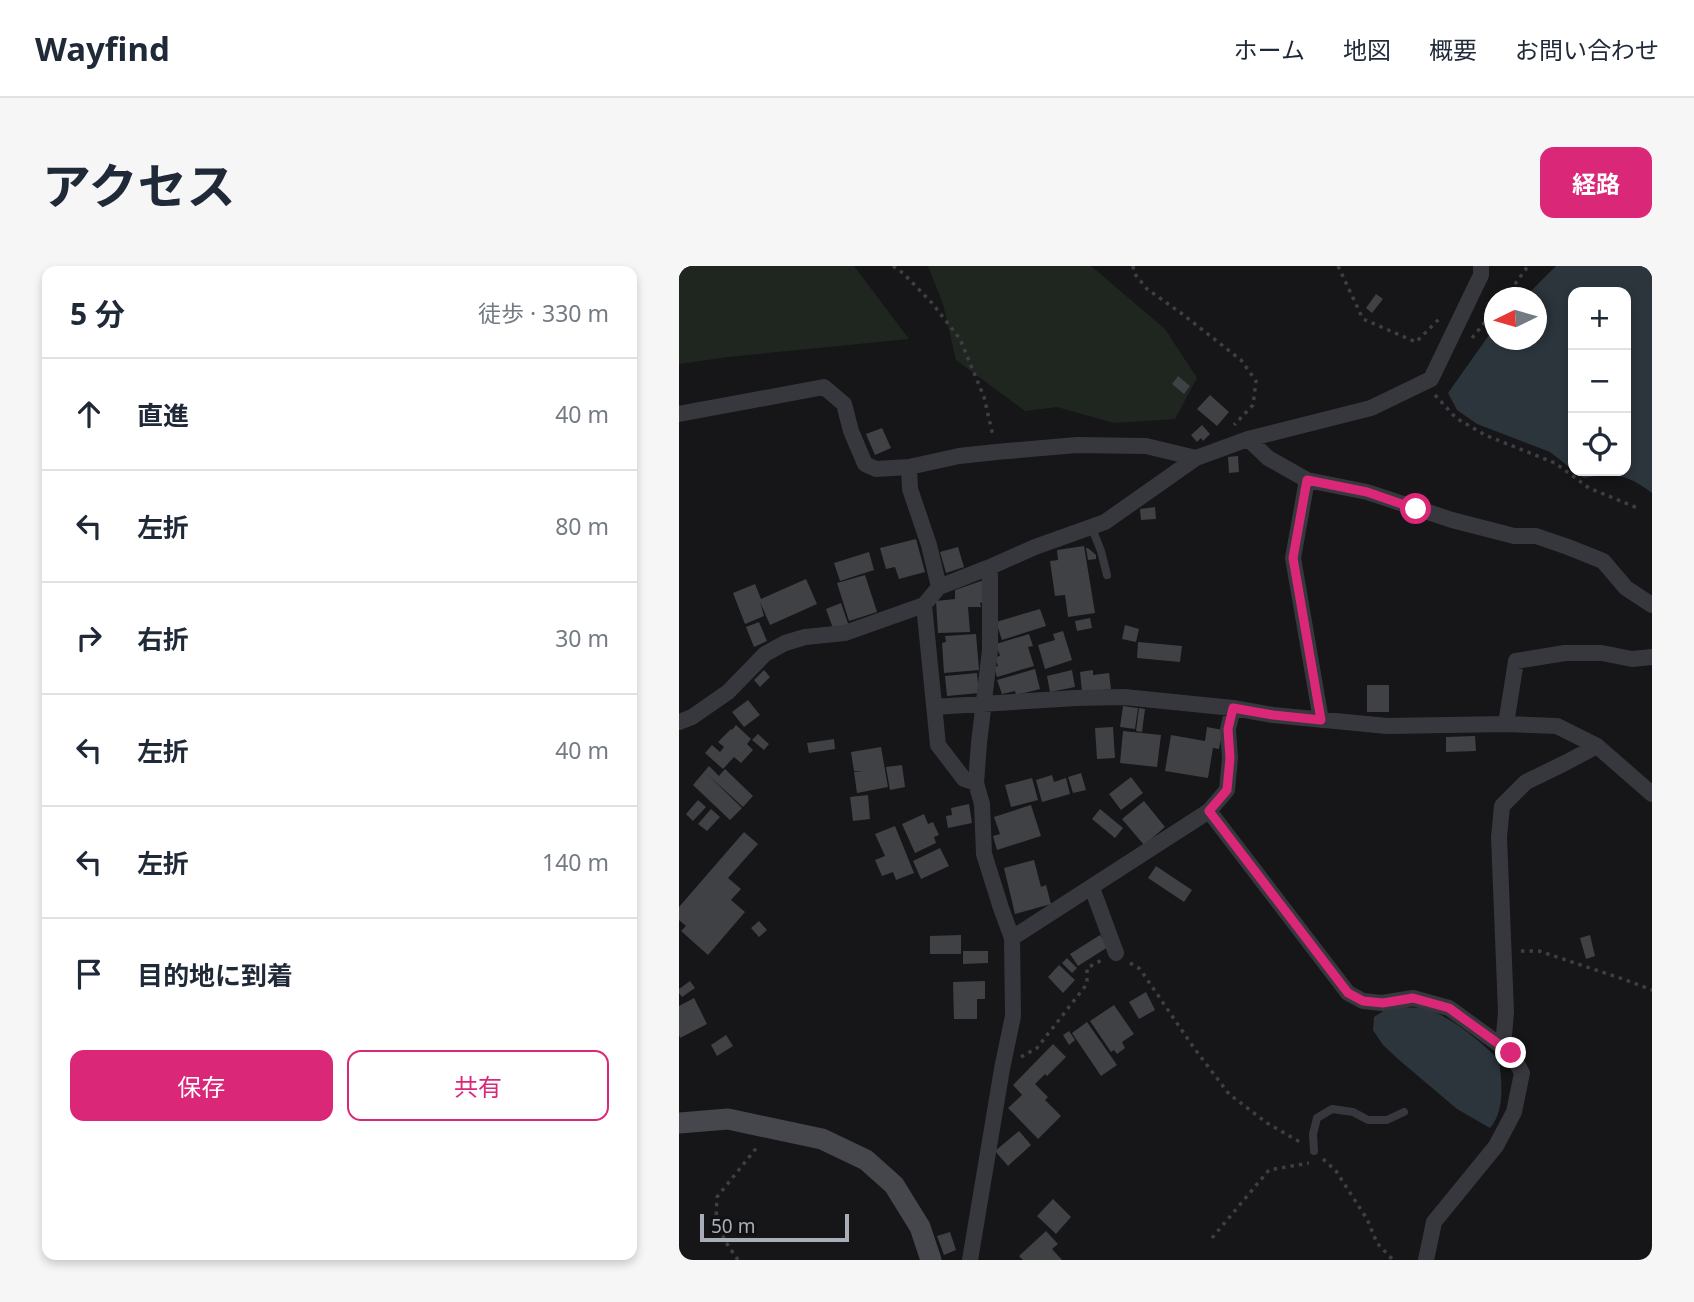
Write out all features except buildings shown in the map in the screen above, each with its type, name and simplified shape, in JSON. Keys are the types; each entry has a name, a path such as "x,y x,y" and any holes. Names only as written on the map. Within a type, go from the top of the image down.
{"street":[{"path":"679,722 692,717 728,692 765,654 785,643 805,637 845,633 924,605 940,587 1035,547 1105,522 1196,458 1248,439 1371,408 1431,380 1481,275 1481,266"},
{"path":"679,414 824,387 844,404 851,431 865,464 876,470 909,467 959,456 1077,445 1146,446 1196,458"},
{"path":"1248,439 1268,458 1307,480 1367,492 1452,520 1514,536 1537,536 1603,561 1626,588 1652,605"},
{"path":"909,467 910,489 940,587"},
{"path":"1307,480 1293,558 1321,720"},
{"path":"970,1260 1013,1016 1012,938 984,854 982,804 976,783 991,650 990,567"},
{"path":"924,605 938,745 964,779 976,783"},
{"path":"1506,724 1516,660 1565,653 1602,653 1632,659 1652,657"},
{"path":"934,707 1124,697 1387,726 1557,726 1597,746 1652,794"},
{"path":"1012,938 1209,811 1227,790 1230,758 1228,729 1233,708"},
{"path":"1503,1046 1506,1012 1500,837 1502,806 1526,782 1597,746"},
{"path":"1209,811 1348,993 1363,1001 1383,1003 1413,998 1449,1008 1511,1053 1522,1073 1514,1112 1496,1146 1434,1222 1426,1260"},
{"path":"1092,888 1116,953"},
{"path":"679,1124 728,1119 822,1139 866,1160 894,1185 920,1227 931,1260"}],"lane":[{"path":"1091,526 1107,575"},
{"path":"1314,1151 1313,1133 1317,1118 1332,1109 1353,1112 1368,1120 1387,1121 1403,1112"}],"path":[{"path":"893,266 904,273 932,303 960,339 984,397 996,452"},
{"path":"1133,266 1134,273 1147,289 1241,360 1257,381 1253,405 1232,426 1217,450"},
{"path":"1338,266 1363,319 1416,342 1442,316"},
{"path":"1513,287 1528,266"},
{"path":"1424,383 1456,418 1485,435 1555,463 1589,488 1640,509"},
{"path":"1504,952 1539,951 1652,990"},
{"path":"1002,1069 1037,1048 1087,984 1087,968 1116,953 1140,969 1193,1048 1229,1094 1267,1123 1314,1151 1336,1171 1367,1219 1377,1243 1393,1260"},
{"path":"737,1260 716,1219 717,1197 773,1128"},
{"path":"1212,1238 1269,1170 1311,1163"}],"shaded area":[{"path":"679,266 854,266 909,339 679,364"},
{"path":"928,266 1091,266 1165,329 1197,378 1175,419 1114,423 1057,407 1025,411 956,360 943,304"},
{"path":"1556,266 1652,266 1652,493 1620,476 1631,476 1631,287 1568,287 1568,466 1550,452 1477,424 1457,410 1448,393 1484,342 1484,350 1547,350 1547,287 1535,287"},
{"path":"1424,1008 1446,1018 1499,1060 1500,1105 1490,1128 1457,1109 1383,1045 1373,1030 1374,1017 1385,1010"}],"route":[{"path":"1416,509 1367,492 1307,480 1293,558 1321,720 1233,708 1228,729 1230,758 1227,790 1209,811 1348,993 1363,1001 1383,1003 1413,998 1449,1008 1511,1053"}]}
